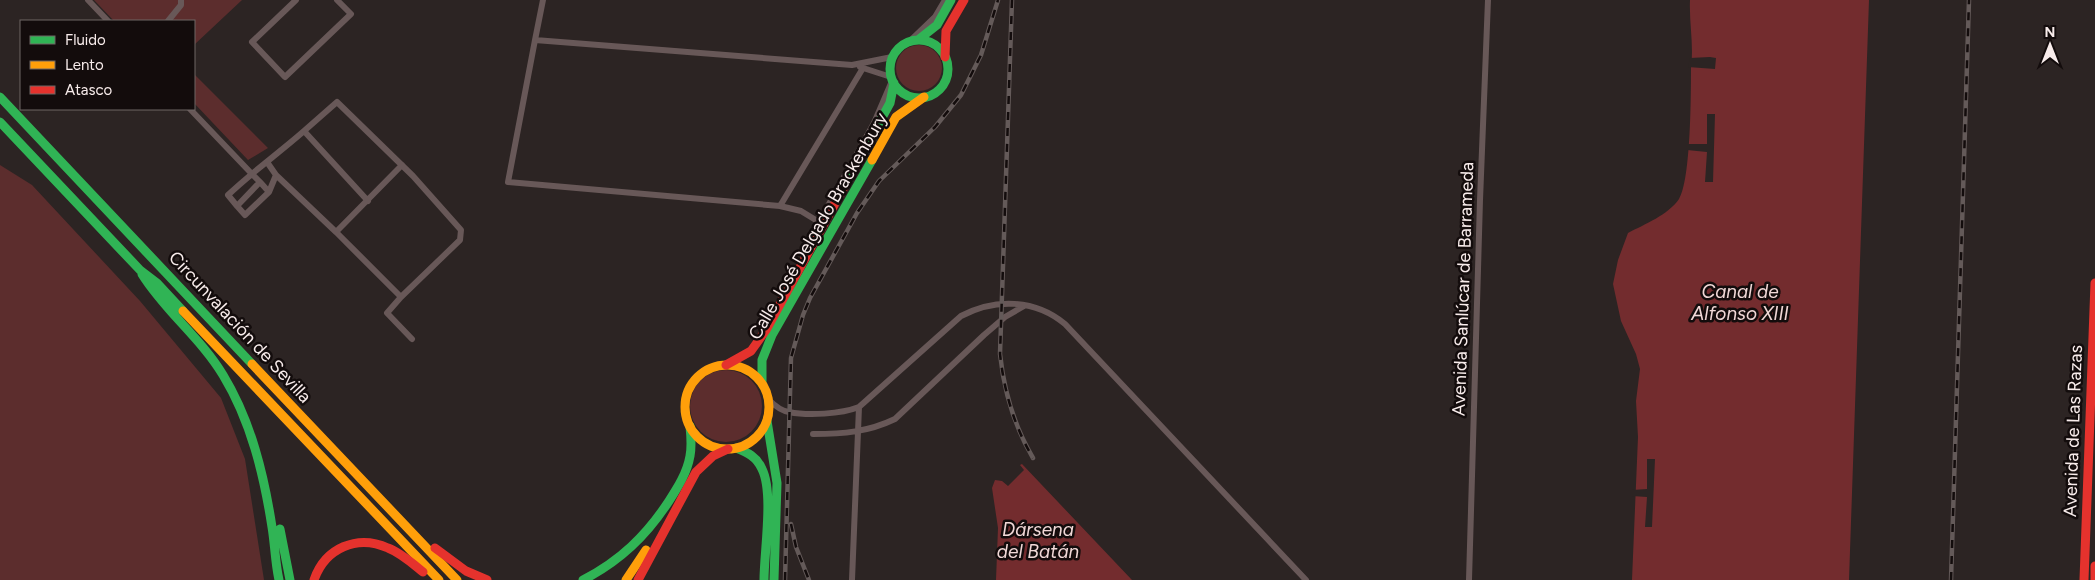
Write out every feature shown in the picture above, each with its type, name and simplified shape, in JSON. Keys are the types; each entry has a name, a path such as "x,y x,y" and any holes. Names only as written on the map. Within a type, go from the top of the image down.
{"main road":[{"path":"951,0 937,25 900,47 892,57 890,71 892,80 900,91 909,96 924,97 939,90 945,81 948,70 946,31 964,0"},
{"path":"914,40 934,44 946,57"},
{"name":"Calle José Delgado Brackenbury","path":"726,365 750,351 766,330 890,103 892,80"},
{"name":"Circunvalación de Sevilla","path":"0,97 457,580"},
{"name":"Calle José Delgado Brackenbury","path":"762,382 762,360 772,335 896,117 924,97"},
{"name":"Circunvalación de Sevilla","path":"0,122 140,270 157,283 439,580"},
{"path":"140,270 151,289 200,344 222,374 251,433 262,469 279,580"},
{"name":"Avenida de Las Razas","path":"2084,580 2094,353 2095,283"},
{"path":"583,580 608,567 630,551 656,522 684,476 691,456 690,426 685,410 687,393 696,379 710,369 726,365 742,367 756,376 762,382 769,400 767,438 777,483 774,580"},
{"path":"638,580 696,472 713,456 756,438 767,421"},
{"path":"690,426 703,441 715,447 745,450 754,456 761,466 768,486 764,580"},
{"path":"262,469 272,481 290,580"},
{"path":"403,522 451,561 466,571 486,580"},
{"path":"645,552 656,522"},
{"path":"626,580 665,527"},
{"path":"314,580 326,556 343,545 363,542 386,546 407,559 432,580"},
{"path":"2094,580 2095,566"}],"street":[{"path":"88,0 107,20"},
{"path":"169,20 181,5 181,0"},
{"path":"296,0 252,42 285,76 351,14 337,0"},
{"path":"543,0 508,182 780,206 801,211 819,222"},
{"path":"914,40 935,17 945,0"},
{"name":"Avenida Sanlúcar de Barrameda","path":"1469,580 1488,0"},
{"path":"535,40 852,64 892,57"},
{"path":"789,288 807,244 874,123 892,80 852,64"},
{"path":"780,206 863,68"},
{"path":"276,175 269,192 245,215 228,195 337,102 402,165 461,230 460,240 387,313 412,339"},
{"path":"191,110 269,192"},
{"path":"304,131 368,201"},
{"path":"267,162 276,175 401,297"},
{"path":"336,232 402,165"},
{"path":"237,206 260,182"},
{"path":"769,400 778,408 790,412 840,413 859,407 961,316 973,310 1002,304 1033,306 1045,310 1064,324 1306,580"},
{"path":"813,434 859,432 895,419 984,335 1006,317 1024,306"},
{"path":"852,580 859,407"}],"shaded area":[{"path":"94,0 242,0 195,44 195,20 113,20"},
{"path":"919,45 932,49 938,55 942,68 938,81 932,87 919,91 906,87 900,81 896,68 900,55 906,49"},
{"path":"195,75 268,148 248,160 195,104"},
{"path":"0,165 32,185 140,301 221,398 245,459 264,580 0,580"},
{"path":"726,370 740,373 752,380 759,392 762,406 759,420 752,432 740,439 726,442 712,439 700,432 693,420 690,406 693,392 700,380 712,373"}],"water":[{"name":"Canal de Alfonso XIII","path":"1690,0 1869,0 1849,580 1632,580 1638,437 1636,401 1640,369 1636,354 1621,321 1613,284 1618,260 1628,233 1669,210 1679,199 1683,189 1688,156 1690,115 1692,51"},
{"name":"Dársena del Batán","path":"1022,464 1132,580 996,580 998,528 992,488 995,480 1002,481 1008,486 1024,470 1020,465"}],"pier":[{"path":"1690,58 1716,58 1715,69 1688,67"},
{"path":"1707,114 1715,114 1713,182 1705,182 1707,152 1687,150 1687,144 1707,144"},
{"path":"1647,459 1655,459 1652,527 1645,527 1647,497 1632,496 1632,490 1647,489"}],"railway":[{"path":"785,580 791,358 803,315 810,298 857,213 879,181 935,127 961,95 981,55 998,0"},
{"path":"1012,0 1000,354 1004,381 1015,421 1033,458"},
{"path":"1951,580 1969,0"},
{"path":"791,524 796,547 809,580"}],"traffic: fast":[{"path":"918,40 937,25 951,0"},
{"path":"919,40 930,42 943,53 948,69 946,80 935,93 919,98 908,96 895,85 890,69 892,58 903,45 919,40"},
{"path":"845,185 890,103 894,83"},
{"path":"0,97 252,364"},
{"path":"0,122 140,270 157,283 183,311"},
{"path":"762,382 762,360 772,335 872,160"},
{"path":"142,274 161,300 214,362 233,393 249,430 265,488 279,580"},
{"path":"767,421 777,483 774,580"},
{"path":"583,580 609,565 620,556 660,514 679,485 687,468 691,448 690,426"},
{"path":"736,448 748,453 757,461 766,480 768,523 764,580"},
{"path":"280,529 290,580"}],"traffic: slow":[{"path":"872,160 896,117 924,97"},
{"path":"183,311 439,580"},
{"path":"252,364 457,580"},
{"path":"727,365 743,368 757,377 766,391 769,407 766,423 757,437 743,446 727,449 711,446 697,437 688,423 685,407 688,391 697,377 711,368 727,365"},
{"path":"626,580 646,550"}],"traffic: jam":[{"path":"945,57 946,31 964,0"},
{"path":"726,365 751,351 766,330 845,185"},
{"path":"2084,580 2095,283"},
{"path":"638,580 696,472 713,456 728,449"},
{"path":"314,580 319,569 334,552 354,544 365,543 376,544 393,550 423,572"},
{"path":"435,548 466,571 487,580"},
{"path":"2095,566 2095,580"}]}
